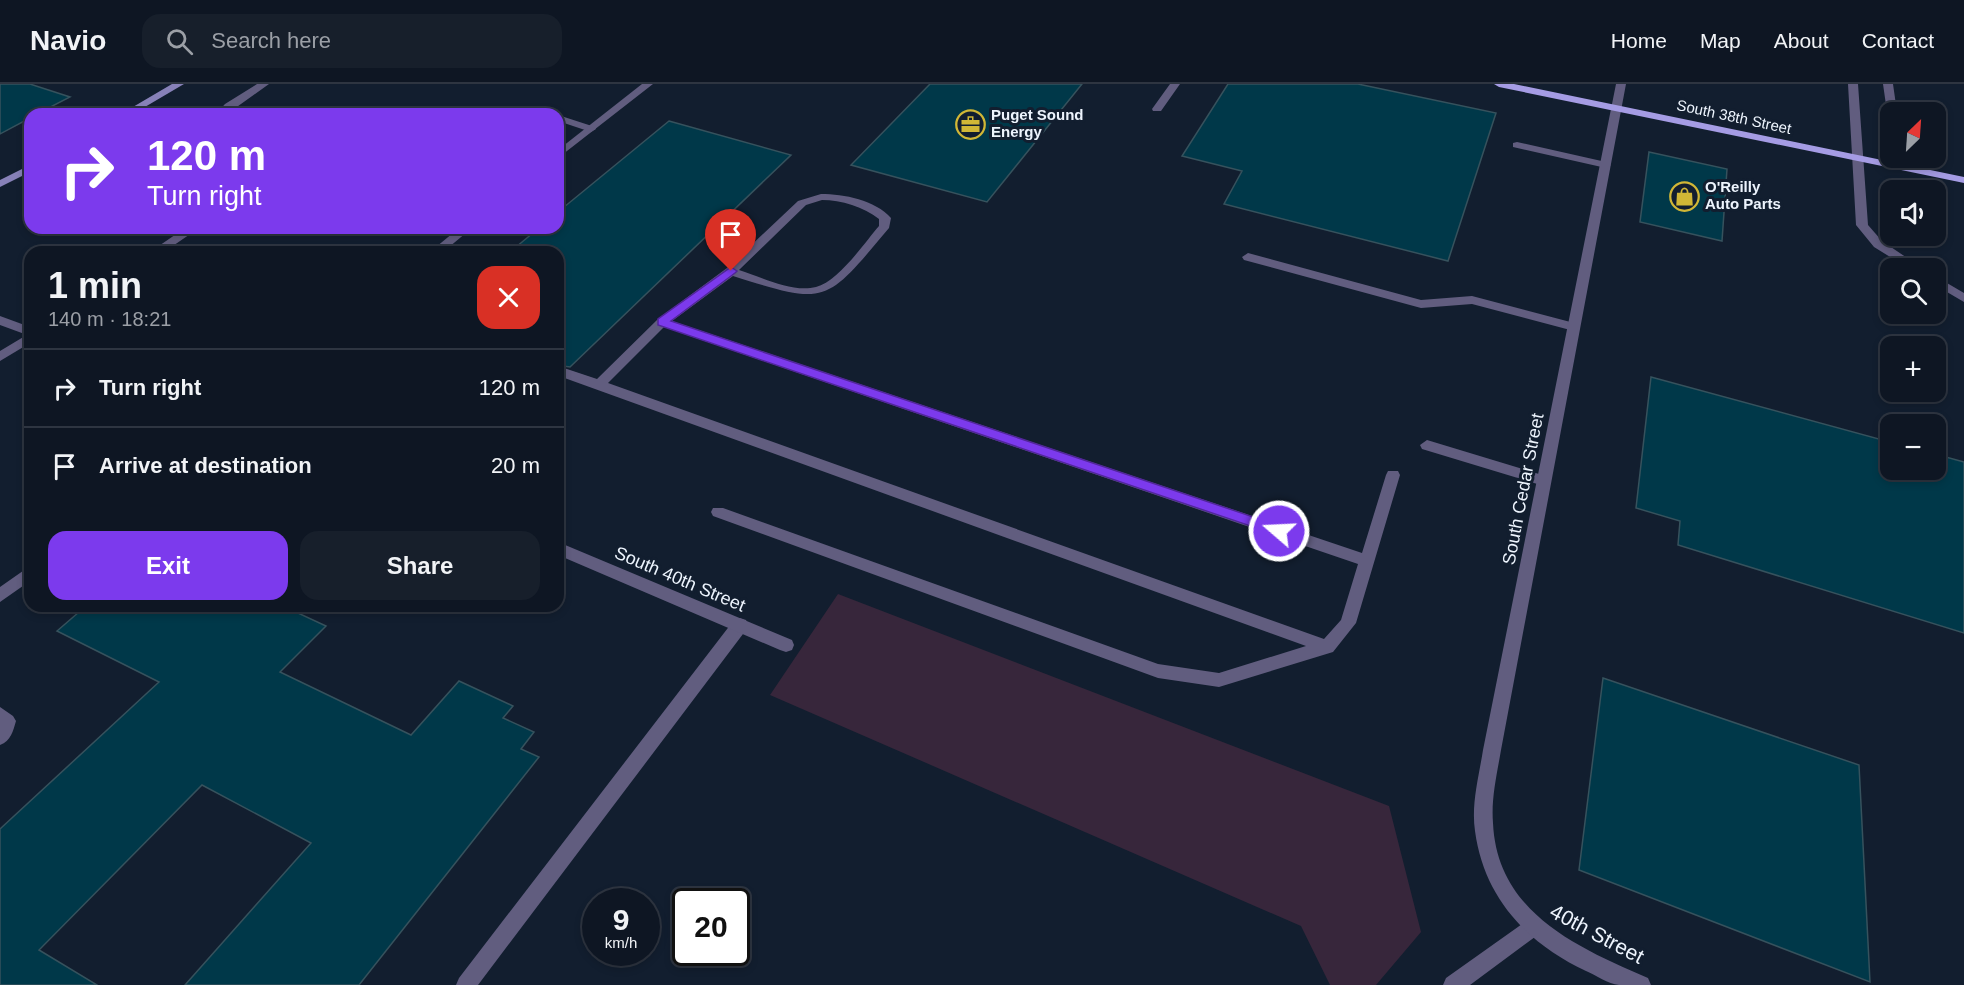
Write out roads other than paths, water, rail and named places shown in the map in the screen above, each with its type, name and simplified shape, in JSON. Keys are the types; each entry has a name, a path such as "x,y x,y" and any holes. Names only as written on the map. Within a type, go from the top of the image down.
{"main road":[{"name":"South 38th Street","path":"1499,84 1964,180"}],"street":[{"path":"137,108 179,84"},
{"path":"227,108 264,84"},
{"path":"564,150 648,84"},
{"path":"1157,109 1175,84"},
{"name":"South Cedar Street","path":"1507,898 1487,849 1484,832 1485,803 1492,750 1621,84"},
{"path":"1852,84 1863,229 1878,244 1900,258"},
{"path":"1888,84 1891,102"},
{"path":"564,120 591,129"},
{"path":"1516,145 1606,165"},
{"path":"0,184 24,171"},
{"path":"599,386 662,322 731,271 802,203 821,197 835,197 874,209 885,218 885,226 834,282 820,291 801,291 731,271"},
{"path":"165,246 184,234"},
{"path":"443,246 458,234"},
{"path":"1248,257 1421,304 1472,300 1574,327"},
{"path":"1946,287 1964,298"},
{"path":"0,320 24,330"},
{"path":"662,322 1367,561"},
{"path":"0,357 24,341"},
{"path":"564,373 1327,646"},
{"path":"1427,445 1544,481"},
{"path":"718,512 1158,671 1219,680 1327,646 1348,623 1393,475"},
{"name":"South 40th Street","path":"564,551 786,645"},
{"path":"0,596 24,577"},
{"path":"466,985 740,625"},
{"path":"0,715 7,721 5,730 0,736"},
{"name":"40th Street","path":"1507,898 1519,915 1532,927 1567,949 1641,985"},
{"path":"1452,985 1532,927"}],"place":[{"name":"Puget Sound Energy","path":"970,124"},
{"name":"O'Reilly Auto Parts","path":"1684,196"}]}
